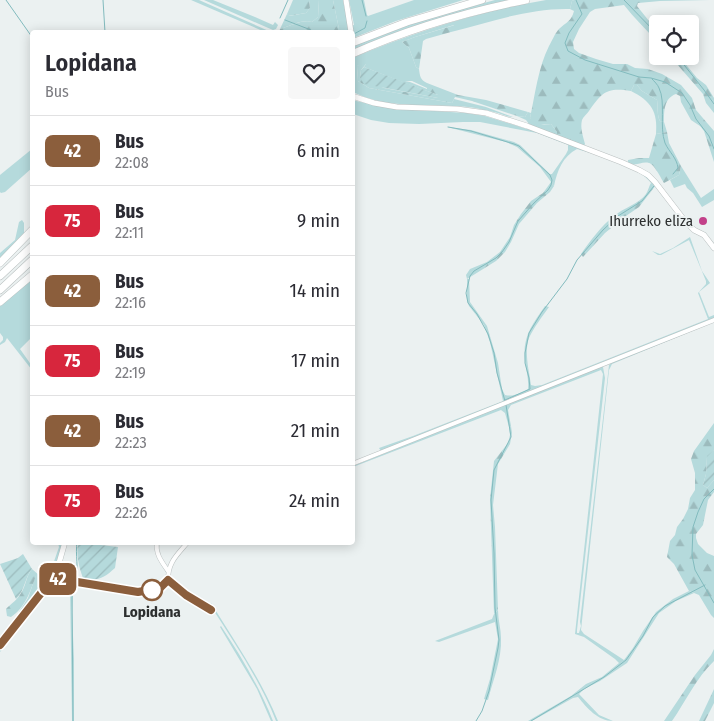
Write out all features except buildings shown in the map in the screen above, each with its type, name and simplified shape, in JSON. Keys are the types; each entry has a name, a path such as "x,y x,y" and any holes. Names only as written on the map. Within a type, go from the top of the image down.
{"highway":[{"path":"355,42 407,22 482,0"},
{"path":"355,53 413,30 526,0"},
{"path":"0,263 30,232"},
{"path":"0,276 30,248"},
{"path":"0,290 30,262"},
{"path":"0,302 30,277"}],"street":[{"path":"346,0 351,30"},
{"path":"355,97 374,103 397,106 457,109 486,113 527,126 621,162 648,175 684,221 694,230 704,235 714,248"},
{"path":"355,463 714,320"},
{"path":"0,645 53,578 64,545"},
{"path":"156,545 157,555 168,571"},
{"path":"53,578 138,592 160,588 168,580 168,571 172,560 185,545"},
{"path":"168,580 186,595 211,610"}],"green space":[{"path":"191,0 199,0 266,30 260,30"},
{"path":"204,0 213,0 273,25 275,22 278,25 273,30"},
{"path":"293,0 309,0 310,8 306,13 288,16 287,14"},
{"path":"309,0 319,0 318,17 312,22 300,22 280,29 287,14 289,16 306,13 310,8"},
{"path":"319,0 333,0 339,30 280,30 296,23 312,22 318,17"},
{"path":"333,0 343,0 348,26 354,25 349,0 364,0 368,16 414,0 463,0 396,21 355,37 355,30 339,29"},
{"path":"495,0 508,0 429,22 355,49 355,45 422,20"},
{"path":"546,0 574,0 570,9 525,13 451,32 454,25 402,42 409,48 421,78 427,83 427,88 412,81 405,81 405,83 364,67 366,64 357,66 358,81 369,88 452,103 454,99 486,107 513,117 468,107 395,104 366,98 355,93 355,57 448,23"},
{"path":"710,0 638,3 637,6 649,21 649,33 624,5 595,9 590,12 573,42 574,49 579,53 613,64 627,64 635,68 648,69 662,74 681,85 692,98 696,110 714,131 714,162 704,131 691,120 681,102 680,96 676,94 667,102 664,122 659,119 657,100 642,91 637,85 634,85 631,91 616,90 606,92 598,99 582,120 584,146 557,136 557,132 551,124 539,124 530,118 545,54 558,31 571,17 574,11 570,9 572,1"},
{"path":"455,25 456,28 451,32 423,41 419,69 416,67 409,48 402,42"},
{"path":"363,63 366,64 361,70 360,78 384,88 438,98 438,95 405,83 405,81 427,89 427,83 458,95 486,100 528,112 525,117 517,116 455,97 452,103 369,88 358,81 357,66"},
{"path":"678,65 686,65 697,78 706,85 714,98 714,113 706,103 703,94"},
{"path":"364,67 438,95 438,98 364,84 360,78 361,70"},
{"path":"634,85 637,85 642,91 657,100 659,119 664,122 667,132 656,134 656,119 652,108 644,99 631,91"},
{"path":"355,101 388,108 485,116 537,131 631,167 653,182 651,183 628,166 577,149 561,164 554,186 540,167 517,147 506,142 447,127 471,130 514,142 520,145 552,174 566,154 568,145 537,133 480,122 419,124 371,120 355,115"},
{"path":"528,112 531,113 530,118 543,125 551,124 557,132 557,136 529,124 526,120 517,116 525,117"},
{"path":"667,132 669,143 681,166 679,175 664,183 651,164 631,164 628,163 628,160 649,158 656,134"},
{"path":"30,151 30,170 5,192 1,193 0,175"},
{"path":"681,166 701,198 714,189 714,200 702,207 685,184 674,188 670,180 679,175"},
{"path":"551,182 554,186 519,224 505,252 496,261 467,279 466,275 470,269 487,262 500,252 521,214 531,201 543,193"},
{"path":"653,182 656,185 639,207 605,233 583,257 581,254 600,229 618,213 643,197"},
{"path":"22,220 24,223 24,233 0,258 0,253 15,240 19,222"},
{"path":"690,237 702,271 710,283 699,292 709,317 714,315 714,318 381,451 379,448 503,401 490,342 484,325 469,306 467,300 467,279 469,279 470,302 487,326 498,363 502,389 505,395 514,395 528,389 524,353 525,345 532,325 545,306 549,307 533,330 527,349 531,385 535,386 542,385 708,319 698,293 706,284 706,281 689,240 661,255 652,251 660,254"},
{"path":"30,279 30,339 20,349 30,363 30,367 7,338 0,345 3,337 0,333 0,306"},
{"path":"714,321 612,364 609,370 581,630 584,634 624,660 656,612 673,599 689,591 694,593 676,601 659,613 627,663 579,694 599,715 613,721 602,719 578,697 532,721 528,721 571,696 586,684 602,677 619,663 584,637 575,634 603,374 601,370 511,405 508,410 511,426 509,427 505,413 501,410 355,465 601,366 603,367 605,378 577,630 577,633 579,633 609,365"},
{"path":"714,423 714,450 707,457 703,485 707,488 714,480 714,492 708,500 703,525 696,534 696,538 698,544 707,553 714,556 714,618 699,595 689,591 674,564 667,557 670,541 688,509 690,498 695,490 695,473 691,459 694,451"},
{"path":"511,426 510,444 498,464 493,505 498,610 494,614 490,499 494,461 508,443 509,427"},
{"path":"714,450 714,480 707,488 703,485 707,456"},
{"path":"58,545 62,545 53,574 0,642 0,639 19,614 28,598 36,575 48,577"},
{"path":"78,545 101,545 118,547 115,568 100,578 92,580 83,578 78,561"},
{"path":"23,554 32,569 16,599 0,564 18,558"},
{"path":"32,569 40,576 36,576 27,598 16,613 11,617 7,616 6,609 20,595"},
{"path":"56,582 80,585 73,588 74,721 72,721 70,586 58,584 51,587 0,652 0,648 47,589"},
{"path":"211,603 256,675 278,721 276,721 246,662 210,605"},
{"path":"498,610 501,646 488,700 484,699 498,639 495,622 439,642 435,641 492,619"},
{"path":"221,626 250,672 273,721 271,721 257,689"},
{"path":"714,649 714,661 696,682 672,721 664,721 711,655"},
{"path":"714,689 714,703 705,721 699,721"}],"waterway":[{"path":"6,0 30,34"},
{"path":"103,0 105,30"},
{"path":"280,18 288,0"},
{"path":"362,0 366,16"},
{"path":"576,0 582,14 569,33 565,43 568,51 585,60 639,77 665,82 682,93 696,119 709,136 714,149"},
{"path":"624,0 649,26"},
{"path":"285,20 311,30"},
{"path":"355,33 365,28 367,21"},
{"path":"684,65 714,104"},
{"path":"652,79 658,86 661,94 665,143 675,158 678,168 673,174"},
{"path":"448,127 471,131 519,146 550,175 552,180 548,190 518,221 509,242 502,252 496,258 474,271 470,276 466,293 468,303 477,314 488,334 505,401"},
{"path":"505,400 530,389 525,363 529,333 567,279 577,260 603,230 618,216 642,201 654,186"},
{"path":"476,721 482,711 489,691 499,640 495,608 491,500 494,470 511,437 506,405"},
{"path":"714,489 704,499 698,512 693,527 692,555 695,570 714,603"},
{"path":"76,580 77,545"},
{"path":"72,585 73,721"},
{"path":"531,721 604,677 626,660 643,636 653,617 665,606 705,585"}],"bus line":[{"name":"42","path":"0,645 53,578 138,592 160,588 168,580 186,595 211,610"}],"place":[{"name":"Ihurreko eliza","path":"703,221"},
{"name":"Lopidana","path":"152,590"}]}
